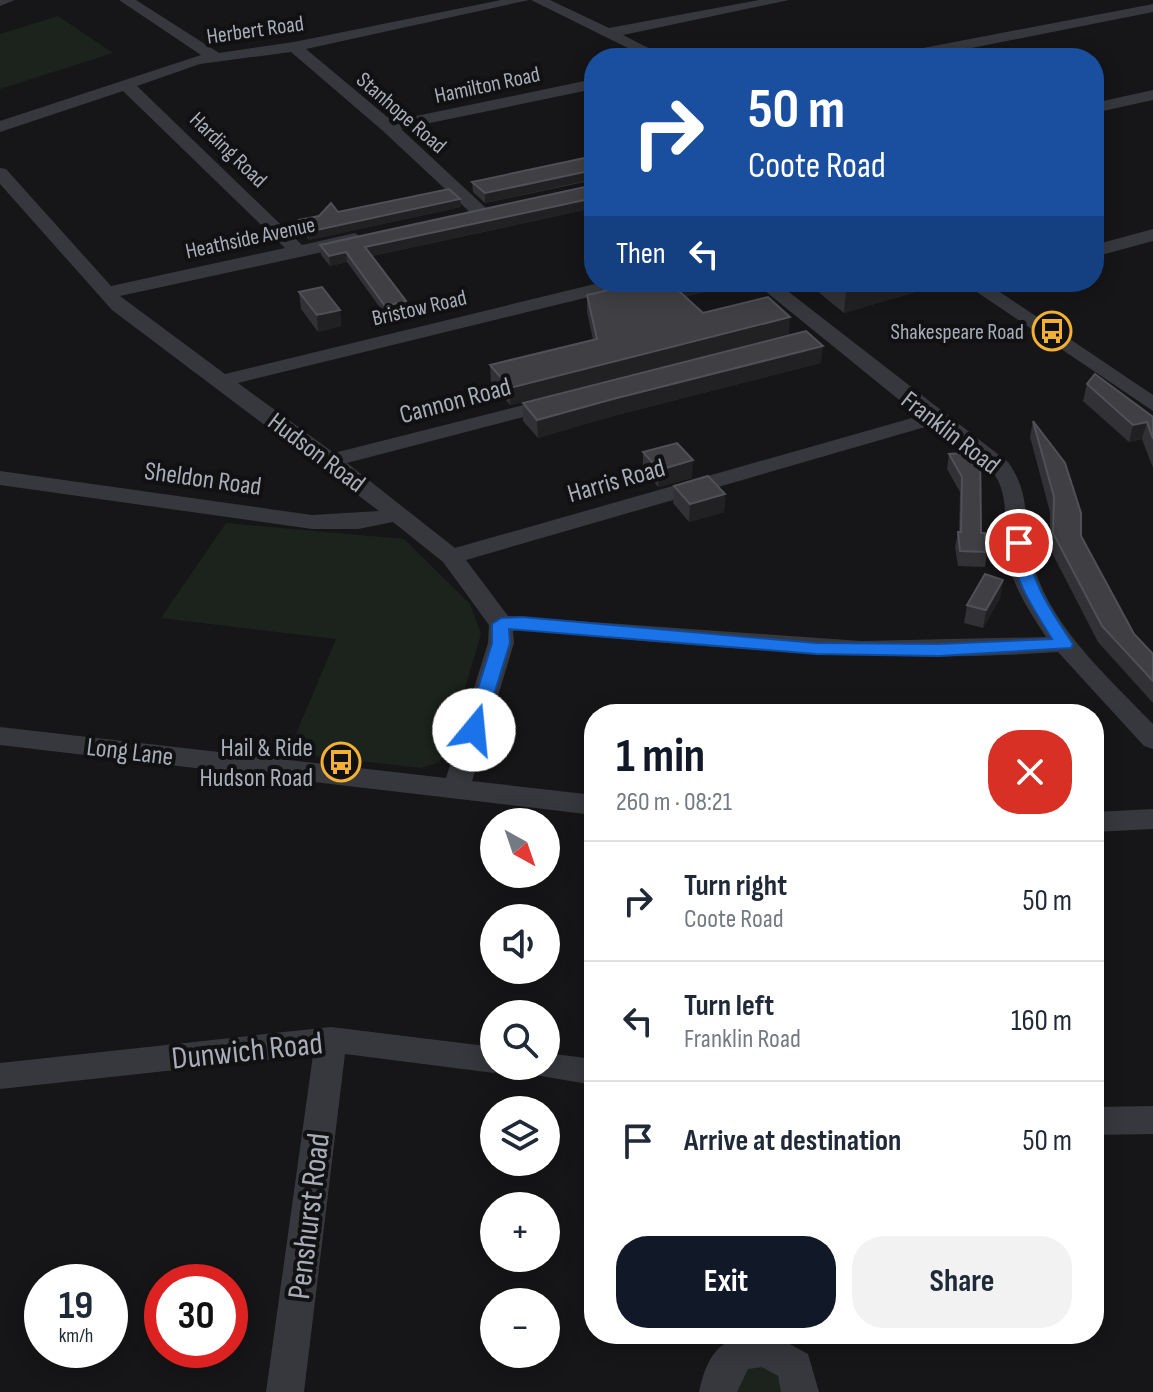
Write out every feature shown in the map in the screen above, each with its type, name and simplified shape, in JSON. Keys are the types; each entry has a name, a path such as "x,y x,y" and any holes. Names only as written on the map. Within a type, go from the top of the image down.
{"street":[{"path":"0,2 8,0"},
{"path":"126,0 215,57"},
{"name":"Herbert Road","path":"0,127 215,57 294,47 522,0"},
{"path":"538,0 639,48"},
{"path":"608,33 782,0"},
{"path":"948,48 1153,8"},
{"name":"Stanhope Road","path":"294,47 487,210 450,218"},
{"name":"Harding Road","path":"125,84 268,218 298,251"},
{"name":"Hamilton Road","path":"389,127 584,86"},
{"path":"1104,106 1153,95"},
{"name":"Hudson Road","path":"0,173 105,293 330,461 451,557 501,624"},
{"name":"Heathside Avenue","path":"105,293 374,235"},
{"path":"1104,248 1153,235"},
{"name":"Bristow Road","path":"222,381 586,292"},
{"name":"Franklin Road","path":"776,292 935,418 991,457 1008,476 1016,500 1020,564 1033,595 1064,644 1153,740"},
{"path":"991,292 1153,405"},
{"path":"795,341 826,333"},
{"name":"Cannon Road","path":"330,461 578,397"},
{"name":"Harris Road","path":"451,557 935,418"},
{"name":"Sheldon Road","path":"0,478 283,517 354,523 380,521 398,513"},
{"path":"456,789 501,643 501,624 522,622 816,649 952,650 1064,644"},
{"name":"Long Lane","path":"0,736 584,804"},
{"path":"1104,821 1153,819"},
{"name":"Dunwich Road","path":"0,1076 331,1040 480,1058"},
{"name":"Penshurst Road","path":"285,1392 331,1040"},
{"path":"560,1068 584,1071"},
{"path":"1104,1121 1153,1120"},
{"path":"718,1392 721,1378 737,1353 766,1349 795,1366 800,1392"}],"shaded area":[{"path":"58,16 113,53 0,89 0,34"},
{"path":"226,523 404,539 470,604 481,634 447,749 439,762 421,768 288,753 336,639 161,618"},
{"path":"760,1363 776,1372 784,1392 730,1392 748,1366"}],"building":[{"path":"584,158 584,172 485,193 472,182"},
{"path":"584,187 584,200 365,247 406,301 385,306 346,252 329,256 320,245"},
{"path":"449,189 460,199 308,232 299,220 319,216 331,203 338,212"},
{"path":"322,287 340,310 317,315 299,292"},
{"path":"600,292 680,292 703,313 768,297 790,317 510,388 490,365 597,339 587,295"},
{"path":"806,331 823,346 537,420 523,403"},
{"path":"1095,374 1153,417 1153,439 1147,422 1133,425 1087,384"},
{"path":"1033,421 1065,463 1081,513 1081,536 1134,634 1153,654 1153,681 1102,626 1053,533 1054,497"},
{"path":"677,443 693,460 659,470 643,452"},
{"path":"963,443 980,445 981,533 985,533 987,552 960,551 958,532 961,532 962,477 949,454 963,453"},
{"path":"708,476 725,494 690,504 674,486"},
{"path":"985,574 1003,580 986,610 967,605"}],"place":[{"name":"Shakespeare Road","path":"1052,331"},
{"name":"Hail & Ride Hudson Road","path":"341,762"}],"route":[{"path":"474,730 501,643 501,624 522,622 816,649 939,650 1064,644 1033,595 1020,564 1019,543"}]}
